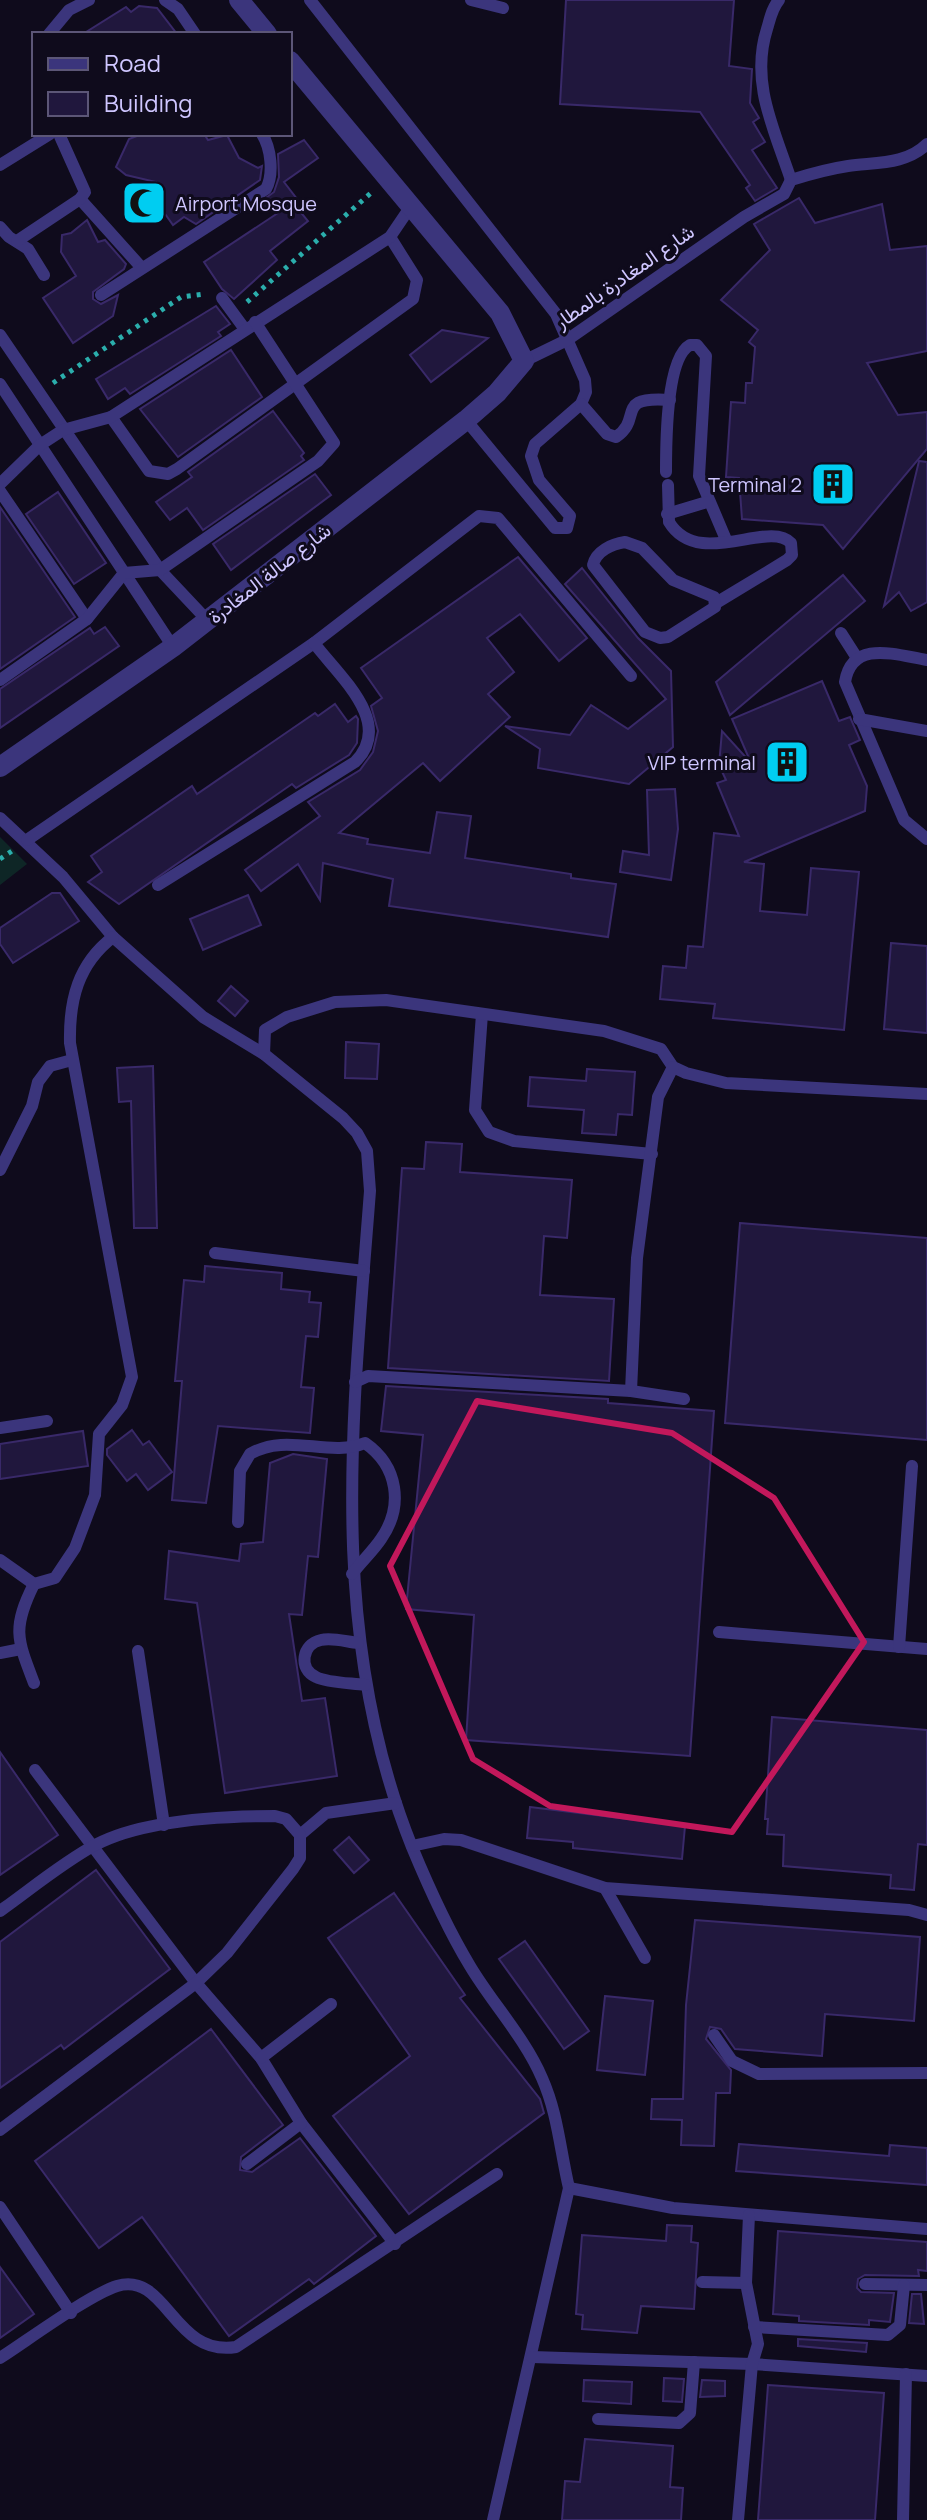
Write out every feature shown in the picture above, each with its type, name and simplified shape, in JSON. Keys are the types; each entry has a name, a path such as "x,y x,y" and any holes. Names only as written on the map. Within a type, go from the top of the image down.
{"street":[{"path":"239,0 265,32"},
{"path":"292,63 500,313 524,361"},
{"name":"شارع صالة المغادرة","path":"0,767 208,621 466,420 497,393 524,361"}],"lane":[{"path":"51,32 69,10 89,0"},
{"path":"165,0 183,4 194,32"},
{"path":"310,0 553,307 585,380 581,404 544,434 531,456 539,480 570,516 570,525 563,530 555,528 466,420"},
{"path":"471,0 503,8"},
{"path":"779,0 762,46 759,65 763,99 791,180 821,171 900,160 919,152 927,144"},
{"path":"0,165 47,136"},
{"path":"17,241 80,199 86,187 60,136"},
{"path":"101,295 266,189 271,174 267,142 263,136"},
{"name":"شارع المغادرة بالمطار","path":"524,361 567,340 744,217 784,194 791,180"},
{"path":"80,199 141,267"},
{"path":"0,484 40,445 63,430 111,417 249,325 390,237 411,206"},
{"path":"0,227 28,249 44,275"},
{"path":"111,417 149,471 168,474 413,299 417,280 390,237"},
{"path":"0,680 87,619 124,573 160,570 318,461 334,443 295,384 249,325 222,298"},
{"path":"0,335 160,570 208,621"},
{"path":"716,603 711,595 673,580 634,544 616,543 593,560 595,570 652,636 668,637 716,603 787,560 793,549 787,538 780,536 727,542 693,542 674,531 667,514 670,400 680,355 684,348 697,345 706,356 698,463 707,502 727,542"},
{"path":"0,384 173,647"},
{"path":"581,404 607,434 616,437 620,435 636,403 648,399 670,400"},
{"path":"0,491 87,619"},
{"path":"667,514 707,502"},
{"path":"27,840 314,643 472,521 489,515 504,525 631,676"},
{"path":"841,633 857,658"},
{"path":"314,643 331,669"},
{"path":"158,885 365,753 371,741 368,715 314,643"},
{"path":"927,660 873,651 857,658 845,682 904,820 927,839"},
{"path":"859,719 927,731"},
{"path":"0,818 27,840 113,937 203,1017 264,1054 343,1118 367,1151 370,1191 352,1449 352,1574 365,1685 396,1803 412,1846 438,1908 470,1967 540,2074 559,2124 560,2151 569,2188 493,2520"},
{"path":"34,1584 55,1578 75,1548 98,1481 99,1434 122,1405 132,1377 72,1060 70,1010 77,985 94,952 113,937"},
{"path":"264,1054 265,1030 287,1017 335,1002 386,1000 628,1037 661,1049 673,1067 726,1083 927,1094"},
{"path":"482,1014 475,1110 489,1132 514,1141 652,1154"},
{"path":"0,1170 32,1106 38,1082 50,1066 72,1060"},
{"path":"631,1391 637,1258 658,1097 673,1067"},
{"path":"215,1253 364,1271"},
{"path":"355,1382 368,1376 631,1391 684,1399"},
{"path":"0,1428 47,1421"},
{"path":"238,1522 240,1471 250,1454 293,1442 352,1449 365,1443 380,1453 390,1468 395,1507 380,1542 352,1574"},
{"path":"899,1647 912,1466"},
{"path":"0,1560 34,1584"},
{"path":"34,1584 17,1638 34,1683"},
{"path":"719,1632 927,1649"},
{"path":"358,1643 323,1639 312,1643 305,1652 304,1664 319,1679 365,1685"},
{"path":"0,1653 21,1649"},
{"path":"138,1651 164,1825"},
{"path":"35,1770 196,1983 261,2058 301,2123 395,2244"},
{"path":"300,1835 326,1813 396,1803"},
{"path":"0,1911 93,1846 128,1831 275,1816 286,1819 300,1835 300,1858 227,1953 196,1983 0,2130"},
{"path":"412,1846 444,1839 461,1840 605,1888 909,1910 927,1915"},
{"path":"605,1888 645,1958"},
{"path":"261,2058 331,2004"},
{"path":"714,2035 732,2061 759,2074 927,2073"},
{"path":"247,2164 301,2123"},
{"path":"0,2358 117,2286 138,2285 156,2296 195,2340 215,2348 236,2347 497,2174"},
{"path":"569,2188 673,2208 927,2229"},
{"path":"0,2207 71,2313"},
{"path":"738,2520 752,2364 758,2344 746,2283 749,2215"},
{"path":"702,2282 746,2283"},
{"path":"865,2284 927,2285"},
{"path":"754,2327 888,2335 900,2325 904,2285"},
{"path":"532,2357 752,2364 927,2376"},
{"path":"598,2419 679,2423 690,2413 694,2362"},
{"path":"903,2520 906,2374"}],"highlighted area":[{"path":"477,1401 672,1433 774,1498 864,1642 732,1832 550,1806 473,1759 390,1566"}],"green space":[{"path":"0,837 27,864 0,885"}],"building":[{"path":"566,0 734,0 729,66 752,69 750,103 759,118 753,122 765,142 752,150 777,188 755,201 746,188 750,185 700,112 560,104"},
{"path":"139,6 157,8 175,32 86,32 126,7 131,12"},
{"path":"137,136 205,136 208,140 228,136 239,158 258,168 262,166 260,180 196,224 184,217 173,225 158,204 156,182 126,175 116,167 129,139"},
{"path":"304,140 318,158 284,182 297,199 247,212 274,192 279,177 278,154"},
{"path":"799,198 815,223 882,204 890,250 927,246 927,351 867,363 898,415 927,412 927,449 843,549 823,525 742,519 739,478 726,477 731,402 745,403 746,383 752,383 755,347 749,342 758,330 721,300 770,250 754,224"},
{"path":"293,203 308,221 270,251 277,260 234,299 222,289 204,262"},
{"path":"87,220 98,242 105,240 126,264 124,269 93,292 93,299 101,304 118,295 113,316 73,343 43,298 76,276 61,252 62,235 71,233"},
{"path":"216,306 230,324 218,332 221,336 130,394 125,388 108,399 96,379"},
{"path":"442,330 488,338 431,382 410,355"},
{"path":"231,350 262,397 178,457 140,409"},
{"path":"273,411 304,453 301,456 304,460 203,530 187,508 170,520 156,502 192,477 188,472"},
{"path":"919,461 927,462 927,602 911,611 899,592 884,606"},
{"path":"315,474 331,495 231,570 213,544"},
{"path":"58,492 106,563 74,584 26,514"},
{"path":"0,507 75,617 0,669"},
{"path":"518,557 587,638 559,661 520,614 487,638 514,672 488,694 510,717 440,781 423,763 339,833 368,839 367,844 430,853 437,812 471,816 465,858 616,884 608,937 389,906 393,879 323,863 320,900 298,864 261,891 245,870 320,816 308,802 360,770 373,752 378,731 371,706 382,698 361,668"},
{"path":"582,568 638,638 671,671 673,747 629,784 538,768 540,749 505,726 570,735 591,705 628,729 666,699 565,584"},
{"path":"843,575 865,601 730,715 716,682"},
{"path":"105,627 119,646 0,728 0,689 90,628 94,634"},
{"path":"822,681 839,721 850,717 860,740 849,745 867,786 865,811 744,862 764,864 760,911 807,915 811,868 859,872 844,1030 713,1018 715,1004 660,999 663,966 686,968 688,946 703,947 714,833 739,836 717,783 726,780 719,765 722,731 751,763 732,719"},
{"path":"335,704 348,722 356,716 358,719 357,743 349,755 296,788 292,784 119,904 88,882 102,872 91,856 192,786 197,794 315,713 318,716"},
{"path":"675,789 678,829 671,880 620,872 623,851 649,855 647,790"},
{"path":"52,893 60,893 79,921 13,963 0,944 0,928"},
{"path":"248,895 261,925 203,950 190,919"},
{"path":"891,943 927,946 927,1033 884,1029"},
{"path":"231,986 248,1001 235,1016 218,1001"},
{"path":"346,1042 379,1044 377,1079 345,1078"},
{"path":"153,1066 157,1228 134,1228 131,1101 119,1102 117,1068"},
{"path":"587,1069 635,1072 632,1115 618,1114 616,1135 582,1133 584,1110 528,1106 530,1077 586,1081"},
{"path":"426,1142 462,1144 460,1172 572,1180 567,1238 544,1236 540,1295 614,1299 609,1381 388,1368 402,1168 424,1169"},
{"path":"740,1223 927,1238 927,1440 725,1423"},
{"path":"205,1266 282,1273 281,1289 310,1292 309,1302 321,1303 318,1337 306,1336 301,1387 314,1388 310,1433 218,1426 206,1503 172,1500 182,1381 175,1381 184,1280 204,1282"},
{"path":"386,1386 608,1399 608,1403 714,1411 690,1756 466,1740 474,1615 406,1609 423,1435 381,1431"},
{"path":"132,1430 143,1445 149,1441 172,1472 148,1490 136,1474 127,1481 107,1455 107,1449"},
{"path":"83,1431 88,1466 0,1479 0,1444"},
{"path":"293,1454 327,1459 318,1557 308,1556 302,1615 289,1614 302,1701 325,1698 337,1776 225,1793 197,1603 165,1599 169,1551 239,1561 241,1544 263,1542 270,1463"},
{"path":"772,1717 927,1730 927,1845 918,1844 914,1890 890,1888 891,1875 783,1866 784,1835 767,1834 768,1819 765,1819"},
{"path":"0,1752 58,1835 0,1875"},
{"path":"530,1807 685,1826 682,1859 573,1848 573,1842 527,1838"},
{"path":"349,1837 369,1860 354,1873 334,1850"},
{"path":"96,1870 170,1969 64,2049 61,2045 0,2088 0,1942"},
{"path":"394,1893 465,1995 460,1998 540,2099 544,2113 409,2214 333,2116 410,2056 328,1938"},
{"path":"695,1920 920,1937 914,2021 825,2014 822,2056 735,2049 721,2029 710,2027 706,2039 731,2070 730,2093 716,2093 714,2146 681,2145 682,2120 651,2119 652,2099 683,2099 686,2005"},
{"path":"525,1941 589,2031 564,2049 499,1959"},
{"path":"605,1996 653,2001 645,2075 597,2070"},
{"path":"211,2029 283,2125 241,2157 240,2170 252,2172 300,2138 376,2236 314,2284 309,2279 229,2336 142,2217 99,2248 35,2161"},
{"path":"739,2144 889,2156 890,2145 927,2148 927,2185 736,2171"},
{"path":"667,2225 692,2226 691,2242 698,2243 694,2309 641,2306 637,2333 582,2329 583,2315 576,2314 582,2235 666,2241"},
{"path":"778,2231 927,2242 927,2271 918,2270 919,2276 865,2275 858,2279 857,2288 861,2292 894,2293 890,2322 869,2320 869,2325 799,2321 799,2316 773,2314"},
{"path":"0,2267 34,2314 0,2338"},
{"path":"912,2294 921,2294 924,2324 909,2323"},
{"path":"798,2339 867,2343 866,2352 798,2346"},
{"path":"664,2378 684,2379 682,2402 663,2401"},
{"path":"584,2380 632,2382 631,2404 583,2401"},
{"path":"702,2380 725,2381 725,2396 700,2397"},
{"path":"768,2385 884,2393 875,2520 758,2520"},
{"path":"585,2439 673,2446 670,2487 683,2488 681,2520 562,2520 565,2481 580,2482"}],"place":[{"name":"Airport Mosque","path":"144,203"},
{"name":"Terminal 2","path":"833,484"},
{"name":"VIP terminal","path":"787,762"}]}
